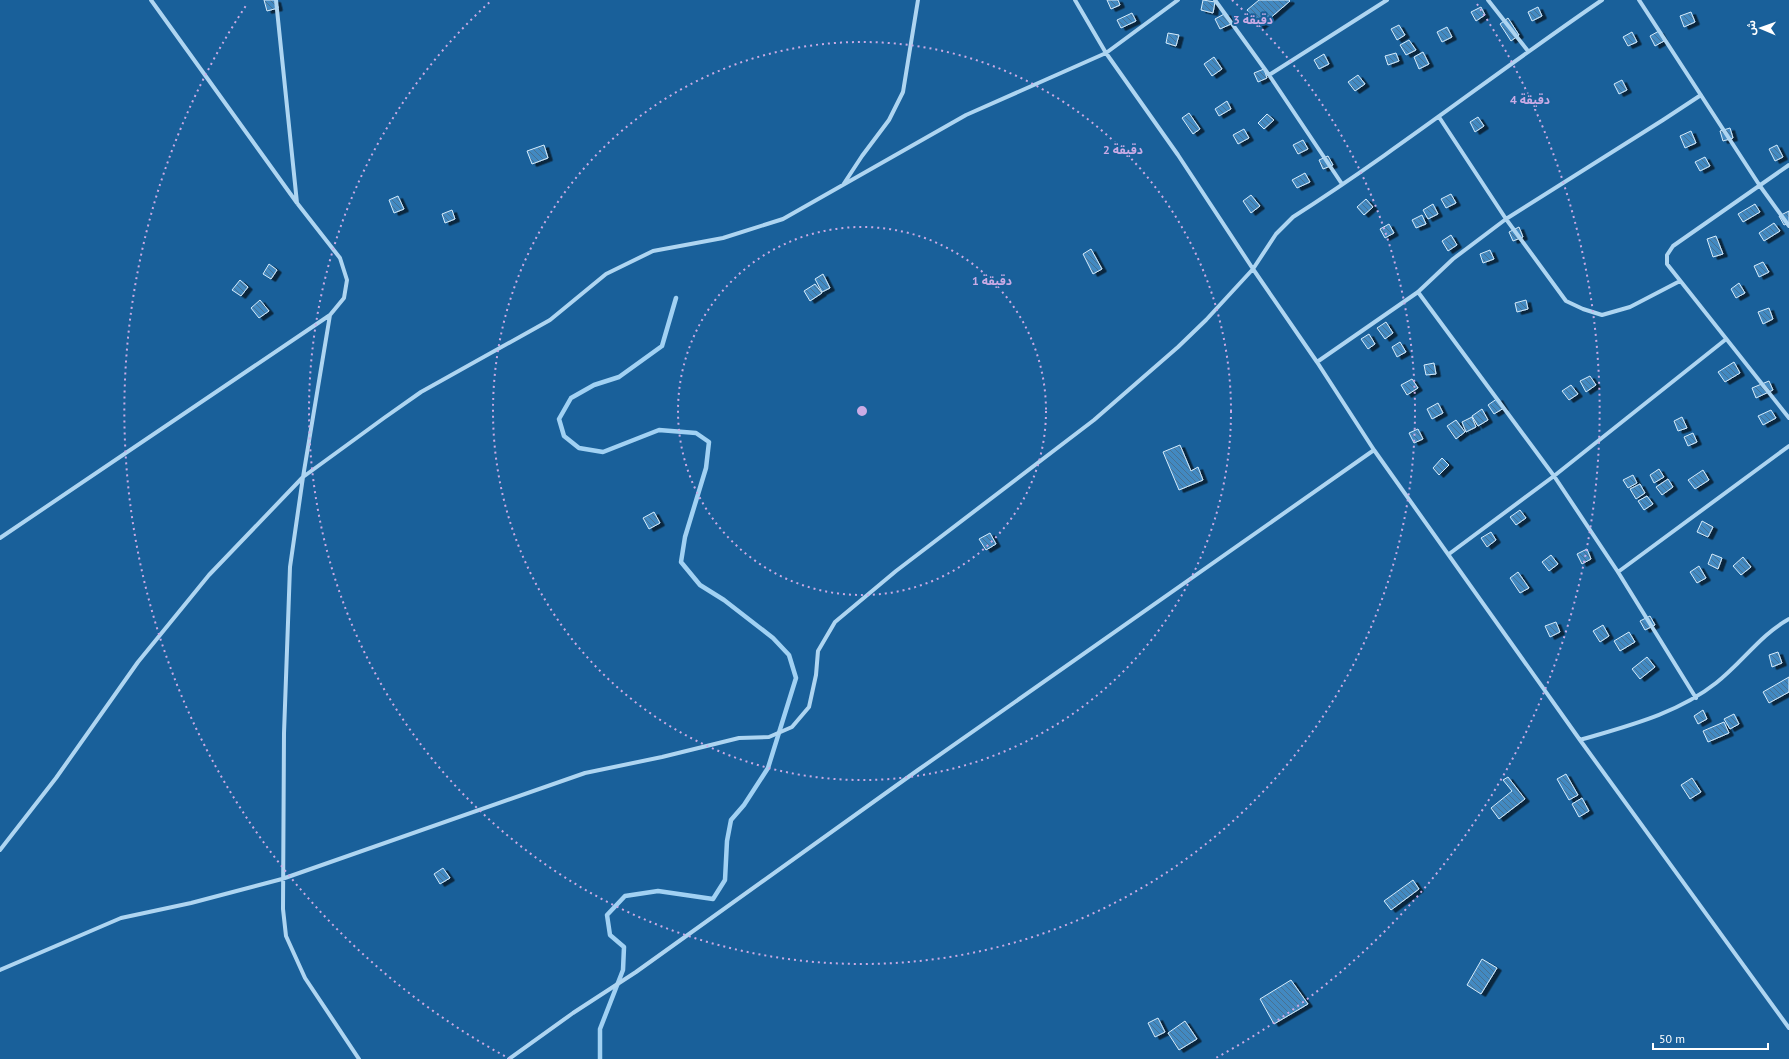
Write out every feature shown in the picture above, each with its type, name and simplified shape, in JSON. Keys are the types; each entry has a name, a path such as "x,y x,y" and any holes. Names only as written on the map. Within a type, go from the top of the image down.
{"street":[{"path":"0,538 330,315 344,298 347,280 340,258 297,203 151,0"},
{"path":"276,0 297,203"},
{"path":"843,185 862,156 889,120 903,92 918,0"},
{"path":"1075,0 1106,53 1178,156 1317,362 1374,450 1580,740 1789,1028"},
{"path":"0,850 56,778 143,655 209,575 303,477 421,392 550,320 606,274 653,251 723,238 783,219 966,115 1106,53 1178,0"},
{"path":"1215,0 1269,75 1342,184"},
{"path":"1269,75 1387,0"},
{"path":"1488,0 1528,51"},
{"path":"0,970 121,918 191,903 282,879 585,773 662,757 739,738 769,737 792,727 808,707 816,675 818,651 835,622 896,571 1094,420 1178,348 1253,269 1276,234 1293,217 1439,117 1528,51 1602,0"},
{"path":"1639,0 1760,186 1789,226"},
{"path":"1317,362 1418,292 1453,259 1506,218 1701,95"},
{"path":"1439,117 1506,218 1566,301 1583,309 1602,315 1616,312 1630,306 1680,281"},
{"path":"1789,164 1760,186 1673,246 1667,255 1667,264 1789,418"},
{"path":"1418,292 1554,476 1618,572 1696,698"},
{"path":"330,315 303,477 290,567 284,733 283,909 286,936 305,978 359,1059"},
{"path":"1449,554 1554,476 1726,340"},
{"path":"1618,572 1789,446"},
{"path":"508,1059 573,1013 636,972 918,770 1374,450"},
{"path":"1580,740 1646,720 1696,698 1717,682 1771,630 1789,619"}],"building":[{"path":"264,0 276,0 278,8 267,11"},
{"path":"1107,0 1118,0 1120,5 1111,9"},
{"path":"1203,0 1215,2 1213,13 1201,10"},
{"path":"1259,0 1290,1 1260,27 1247,10"},
{"path":"1481,7 1485,15 1476,21 1471,12"},
{"path":"1538,7 1542,16 1532,21 1528,12"},
{"path":"1691,12 1695,22 1684,27 1680,16"},
{"path":"1132,13 1136,21 1121,28 1117,20"},
{"path":"1226,13 1231,24 1220,29 1215,19"},
{"path":"1508,18 1519,35 1511,41 1500,24"},
{"path":"1399,25 1405,35 1397,40 1391,29"},
{"path":"1447,27 1452,37 1442,42 1437,32"},
{"path":"1659,31 1664,41 1655,46 1650,36"},
{"path":"1632,32 1637,42 1628,46 1623,37"},
{"path":"1168,33 1179,35 1176,46 1166,43"},
{"path":"1409,40 1416,50 1406,55 1400,45"},
{"path":"1423,52 1429,64 1419,69 1414,57"},
{"path":"1396,53 1399,61 1388,65 1385,56"},
{"path":"1324,54 1329,64 1319,69 1314,60"},
{"path":"1214,57 1222,69 1212,76 1204,64"},
{"path":"1264,69 1267,78 1258,82 1254,73"},
{"path":"1358,75 1365,84 1355,91 1348,82"},
{"path":"1622,80 1627,90 1619,94 1614,84"},
{"path":"1227,101 1231,109 1219,116 1215,109"},
{"path":"1189,113 1200,129 1193,134 1182,118"},
{"path":"1267,114 1274,120 1264,129 1258,123"},
{"path":"1478,117 1484,126 1475,132 1470,122"},
{"path":"1730,128 1733,138 1723,141 1720,131"},
{"path":"1244,129 1249,138 1238,144 1233,135"},
{"path":"1691,131 1696,143 1685,148 1680,136"},
{"path":"1303,140 1308,149 1298,154 1293,145"},
{"path":"544,145 548,158 532,164 527,151"},
{"path":"1777,145 1783,157 1775,161 1769,149"},
{"path":"1328,156 1333,165 1323,169 1319,160"},
{"path":"1705,157 1710,166 1700,171 1695,162"},
{"path":"1305,173 1310,182 1297,188 1292,180"},
{"path":"1451,194 1456,203 1446,208 1441,199"},
{"path":"1251,195 1260,206 1251,213 1243,201"},
{"path":"398,196 404,209 394,213 389,200"},
{"path":"1366,199 1373,207 1364,215 1357,207"},
{"path":"1433,204 1438,214 1428,219 1423,210"},
{"path":"1755,204 1760,212 1743,222 1738,214"},
{"path":"452,210 455,219 445,223 442,214"},
{"path":"1789,211 1789,223 1784,225 1779,216"},
{"path":"1422,215 1426,224 1416,228 1412,220"},
{"path":"1774,223 1780,231 1764,241 1759,233"},
{"path":"1389,224 1394,233 1385,238 1380,229"},
{"path":"1519,227 1523,237 1513,241 1509,232"},
{"path":"1451,235 1457,245 1448,251 1442,241"},
{"path":"1716,236 1723,254 1713,257 1707,239"},
{"path":"1091,249 1102,269 1093,274 1083,254"},
{"path":"1490,250 1494,259 1483,263 1480,254"},
{"path":"1763,262 1769,272 1759,277 1754,266"},
{"path":"269,264 277,270 271,279 263,274"},
{"path":"823,274 830,288 822,292 815,279"},
{"path":"240,280 248,287 241,296 232,290"},
{"path":"1739,283 1745,293 1736,298 1731,289"},
{"path":"815,284 822,293 810,301 804,291"},
{"path":"260,300 269,311 259,318 251,308"},
{"path":"1526,300 1528,309 1517,312 1515,303"},
{"path":"1769,308 1773,319 1763,324 1758,312"},
{"path":"1386,322 1393,333 1385,339 1377,328"},
{"path":"1369,334 1375,344 1368,349 1361,339"},
{"path":"1400,342 1406,352 1397,357 1392,347"},
{"path":"1734,362 1740,373 1725,382 1718,372"},
{"path":"1434,363 1436,374 1426,375 1424,365"},
{"path":"1590,376 1596,385 1586,392 1580,381"},
{"path":"1412,379 1418,388 1407,395 1401,385"},
{"path":"1769,381 1773,390 1756,398 1752,388"},
{"path":"1571,385 1578,394 1569,400 1562,391"},
{"path":"1498,398 1504,408 1494,414 1488,405"},
{"path":"1438,403 1443,413 1432,419 1427,409"},
{"path":"1482,409 1488,420 1478,426 1472,416"},
{"path":"1771,410 1776,418 1763,425 1758,416"},
{"path":"1472,417 1476,427 1466,432 1462,422"},
{"path":"1682,417 1687,428 1678,431 1674,421"},
{"path":"1456,420 1465,432 1456,439 1447,426"},
{"path":"1418,429 1423,439 1414,443 1409,433"},
{"path":"1693,433 1697,442 1688,446 1684,437"},
{"path":"1180,445 1191,471 1198,467 1203,480 1179,490 1163,452"},
{"path":"1442,458 1449,465 1439,475 1433,468"},
{"path":"1659,469 1664,477 1654,483 1650,475"},
{"path":"1703,470 1709,480 1695,489 1688,480"},
{"path":"1633,475 1637,483 1628,488 1623,480"},
{"path":"1668,479 1673,487 1662,495 1656,487"},
{"path":"1640,484 1645,493 1636,499 1630,489"},
{"path":"1647,496 1653,504 1644,510 1638,501"},
{"path":"1520,510 1526,518 1516,525 1510,517"},
{"path":"654,512 660,523 649,529 643,518"},
{"path":"1702,521 1713,527 1708,537 1697,532"},
{"path":"1491,532 1496,540 1487,547 1481,538"},
{"path":"990,533 996,544 986,550 979,539"},
{"path":"1587,549 1591,559 1582,564 1577,554"},
{"path":"1712,554 1722,558 1718,569 1708,564"},
{"path":"1551,555 1558,564 1549,571 1542,562"},
{"path":"1743,557 1751,567 1741,575 1733,566"},
{"path":"1699,566 1706,578 1697,583 1690,572"},
{"path":"1518,572 1529,588 1520,593 1510,578"},
{"path":"1650,616 1655,625 1645,630 1640,621"},
{"path":"1556,622 1560,632 1550,637 1545,626"},
{"path":"1603,625 1609,636 1600,642 1593,631"},
{"path":"1629,632 1635,642 1620,651 1614,641"},
{"path":"1778,652 1782,663 1772,667 1769,655"},
{"path":"1647,657 1655,667 1640,679 1632,669"},
{"path":"1789,677 1789,692 1769,703 1763,692"},
{"path":"1703,710 1707,719 1698,724 1694,716"},
{"path":"1734,714 1739,724 1730,729 1724,719"},
{"path":"1724,722 1729,733 1708,742 1703,731"},
{"path":"1566,774 1578,795 1569,800 1557,779"},
{"path":"1508,777 1525,799 1499,819 1491,808 1512,791 1503,780"},
{"path":"1692,778 1701,792 1690,799 1681,785"},
{"path":"1582,798 1589,811 1579,817 1572,804"},
{"path":"443,868 450,878 440,884 434,874"},
{"path":"1413,880 1419,889 1391,910 1384,901"},
{"path":"1482,959 1497,968 1481,994 1467,985"},
{"path":"1291,980 1308,1004 1274,1024 1260,999"},
{"path":"1158,1018 1165,1032 1155,1037 1148,1023"},
{"path":"1185,1021 1197,1039 1179,1050 1168,1033"}],"waterway":[{"path":"600,1059 600,1029 623,970 624,947 610,935 607,915 625,896 658,891 713,899 725,880 727,841 731,820 744,805 768,768 796,678 789,655 773,638 724,600 700,585 681,562 685,537 706,468 709,442 696,433 659,430 603,452 579,448 564,436 559,419 571,398 594,385 619,377 662,346 676,298"}]}
